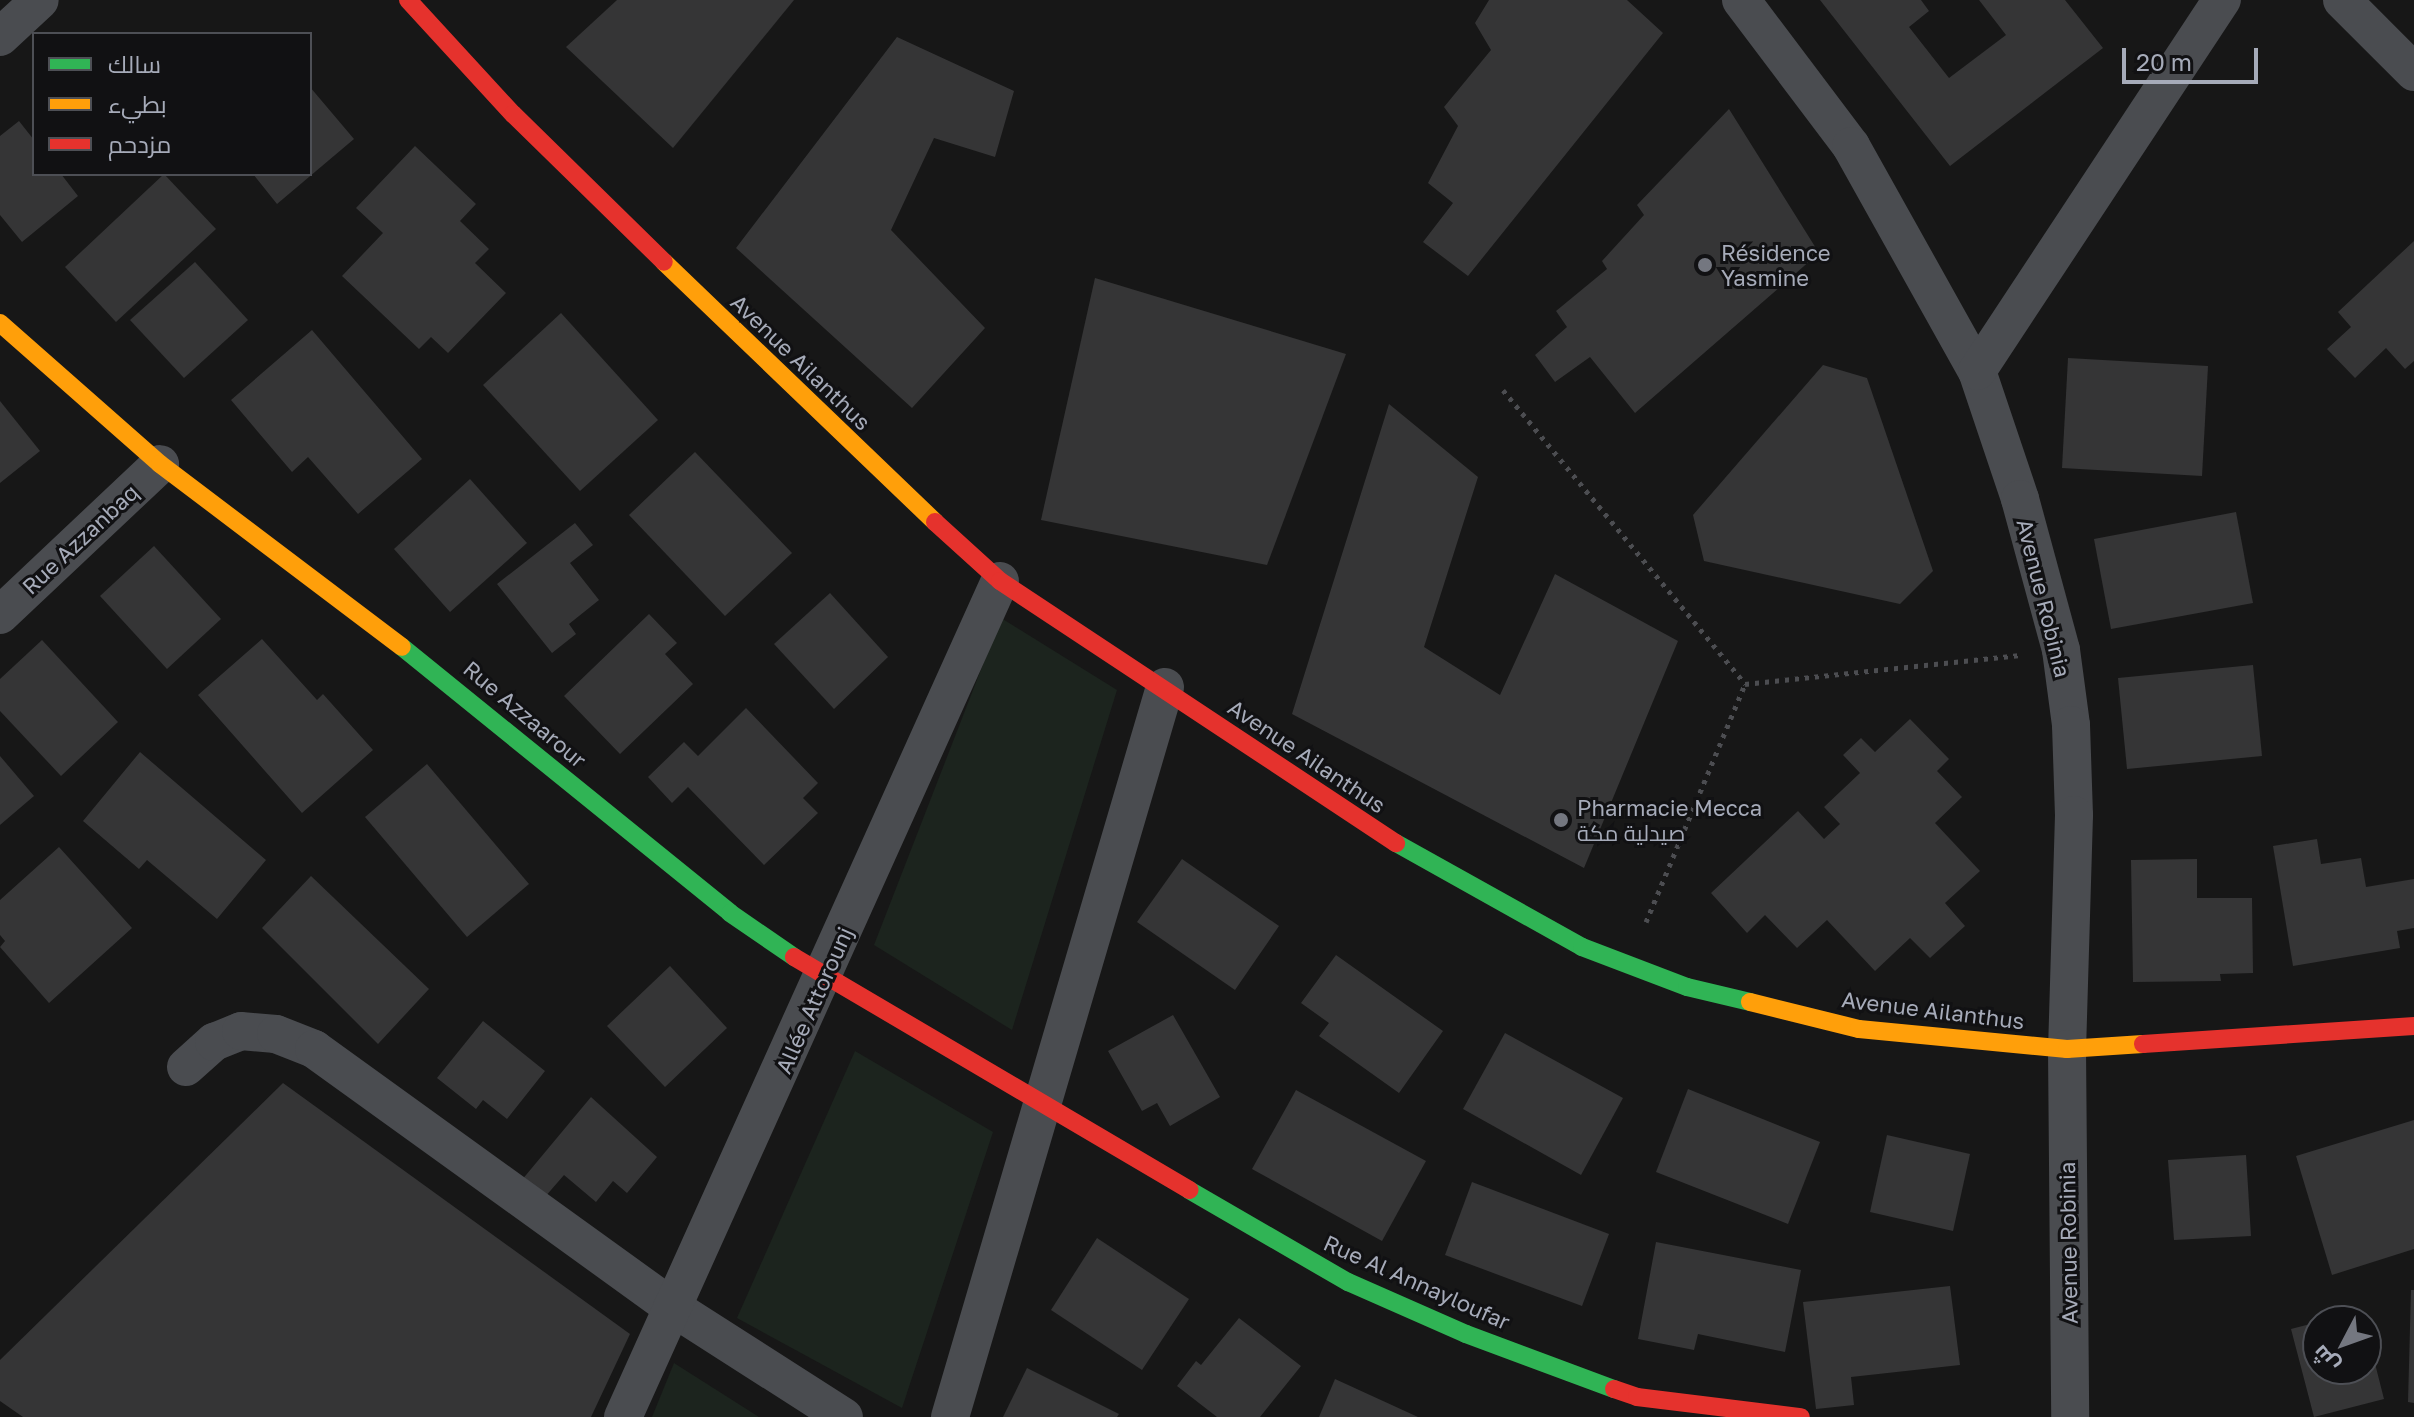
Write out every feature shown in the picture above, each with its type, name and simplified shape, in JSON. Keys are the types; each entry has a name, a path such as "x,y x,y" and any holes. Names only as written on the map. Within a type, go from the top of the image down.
{"street":[{"path":"0,37 40,0"},
{"name":"Avenue Ailanthus","path":"408,0 593,192 877,470 1000,581 1165,687 1305,788 1459,882 1582,947 1687,987 1859,1029 2067,1049 2414,1026"},
{"name":"Avenue Robinia","path":"1741,0 1851,146 1977,371 2020,499 2061,650 2074,815 2067,1049 2070,1417"},
{"path":"1977,371 2222,0"},
{"path":"2342,0 2414,72"},
{"name":"Rue Azzaarour","path":"0,323 160,464 483,708 730,913 824,978 1043,1109"},
{"name":"Rue Azzanbaq","path":"0,615 160,464"},
{"name":"Allée Attorounj","path":"623,1417 824,978 1000,581"},
{"path":"950,1417 1165,687"},
{"path":"186,1067 214,1042 241,1031 276,1034 314,1049 672,1307 844,1417"},
{"name":"Rue Al Annayloufar","path":"1043,1109 1348,1282 1637,1407 1801,1417"}],"path":[{"path":"1503,390 1745,684"},
{"path":"1745,684 2061,650"},
{"path":"1628,965 1745,684"}],"shaded area":[{"path":"1001,618 1117,690 1012,1030 874,945"},
{"path":"855,1051 993,1132 902,1408 737,1318"},
{"path":"674,1363 759,1417 652,1417"}],"building":[{"path":"617,0 794,0 673,148 566,47"},
{"path":"1489,0 1627,0 1663,33 1468,276 1423,242 1453,203 1428,183 1458,126 1444,107 1491,50 1475,23"},
{"path":"1820,0 1921,0 1929,11 1909,27 1949,78 2006,35 1979,0 2065,0 2103,48 1950,166"},
{"path":"897,37 1014,91 995,157 934,138 891,230 985,328 912,408 736,248"},
{"path":"312,89 354,139 312,174"},
{"name":"Résidence Yasmine","path":"1729,109 1819,253 1635,413 1590,357 1555,382 1535,355 1567,327 1556,311 1607,269 1602,261 1644,215 1637,205"},
{"path":"19,121 32,137 32,176 63,176 78,196 22,242 0,215 0,136"},
{"path":"415,146 476,204 460,221 489,249 475,263 506,293 448,353 431,337 419,349 342,276 383,233 356,208"},
{"path":"162,176 166,176 216,229 116,322 65,267"},
{"path":"255,176 310,176 277,204"},
{"path":"2414,241 2414,361 2405,369 2386,348 2355,378 2327,349 2351,327 2338,312"},
{"path":"195,262 248,320 184,378 130,320"},
{"path":"1095,278 1346,354 1267,565 1041,520"},
{"path":"561,313 658,420 580,491 483,385"},
{"path":"312,330 422,459 358,514 308,457 292,472 231,400"},
{"path":"2068,358 2208,366 2202,476 2062,468"},
{"path":"1823,365 1867,378 1933,571 1900,604 1704,561 1693,515"},
{"path":"0,401 40,451 0,483"},
{"path":"1389,404 1478,477 1424,647 1500,695 1555,574 1678,641 1584,868 1292,714"},
{"path":"695,452 792,553 725,616 629,515"},
{"path":"470,479 527,543 450,612 394,549"},
{"path":"2236,512 2253,603 2111,629 2094,539"},
{"path":"575,523 593,545 570,563 599,600 569,624 576,634 552,653 497,584"},
{"path":"154,546 221,619 167,669 100,596"},
{"path":"830,593 888,657 834,709 774,644"},
{"path":"649,614 677,643 665,654 693,684 620,754 564,696"},
{"path":"262,639 317,700 323,694 373,750 302,813 198,695"},
{"path":"42,640 118,722 61,776 0,711 0,679"},
{"path":"2253,665 2262,756 2127,769 2118,678"},
{"path":"746,708 818,783 803,798 818,813 764,865 688,787 672,803 648,777 684,742 698,756"},
{"path":"1910,719 1949,759 1937,771 1962,797 1935,823 1980,871 1945,903 1965,926 1930,958 1910,938 1875,971 1827,920 1797,948 1765,915 1747,933 1711,893 1798,811 1824,839 1840,824 1824,807 1860,773 1843,755 1861,738 1875,752"},
{"path":"140,752 266,860 217,919 147,860 139,869 83,821"},
{"path":"0,756 34,796 0,825"},
{"path":"427,764 529,884 467,937 365,817"},
{"path":"2317,839 2321,864 2361,858 2366,887 2414,879 2414,928 2397,931 2400,948 2293,966 2273,846"},
{"path":"59,847 132,928 49,1003 0,947 5,941 0,935 0,900"},
{"path":"1182,859 1279,926 1235,990 1137,922"},
{"path":"2197,859 2197,898 2252,898 2253,973 2220,974 2221,981 2133,982 2131,860"},
{"path":"311,876 429,989 378,1044 262,928"},
{"path":"1336,955 1443,1031 1399,1093 1319,1036 1329,1023 1301,1003"},
{"path":"670,966 727,1028 665,1087 607,1026"},
{"path":"1173,1015 1220,1097 1170,1126 1157,1103 1142,1111 1108,1051"},
{"path":"483,1021 545,1071 507,1119 483,1100 476,1109 437,1078"},
{"path":"1505,1033 1623,1098 1581,1175 1463,1109"},
{"path":"283,1083 630,1334 591,1417 23,1417 0,1401 0,1360"},
{"path":"1688,1089 1820,1142 1788,1224 1656,1172"},
{"path":"1296,1090 1426,1161 1382,1241 1252,1169"},
{"path":"591,1097 657,1157 627,1193 613,1181 596,1202 564,1175 538,1205 516,1187"},
{"path":"2414,1120 2414,1249 2332,1275 2296,1156"},
{"path":"1887,1135 1970,1154 1953,1231 1870,1212"},
{"path":"2246,1155 2251,1236 2174,1240 2168,1160"},
{"path":"1472,1182 1609,1234 1582,1306 1445,1255"},
{"path":"1097,1238 1189,1299 1142,1370 1051,1310"},
{"path":"1656,1242 1801,1270 1785,1352 1698,1334 1694,1350 1638,1339"},
{"path":"1950,1286 1960,1365 1851,1377 1854,1405 1816,1409 1803,1302"},
{"path":"2411,1290 2414,1290 2414,1403 2408,1402"},
{"path":"1239,1318 1301,1366 1260,1417 1217,1417 1177,1386 1196,1361 1201,1365"},
{"path":"2302,1326 2302,1371 2291,1329"},
{"path":"1027,1368 1119,1414 1117,1417 1003,1417"},
{"path":"1335,1379 1418,1417 1319,1417"},
{"path":"2306,1385 2380,1385 2384,1399 2314,1417"}],"traffic: fast":[{"path":"402,647 730,913 794,957"},
{"path":"1396,843 1582,947 1687,987 1750,1002"},
{"path":"1189,1190 1348,1282 1466,1334 1614,1389"}],"traffic: slow":[{"path":"664,262 935,522"},
{"path":"0,323 160,464 402,647"},
{"path":"1750,1002 1859,1029 2067,1049 2143,1044"}],"traffic: jam":[{"path":"408,0 513,114 664,262"},
{"path":"935,522 1000,581 1396,843"},
{"path":"794,957 1189,1190"},
{"path":"2143,1044 2414,1026"},
{"path":"1614,1389 1637,1397 1801,1417"}],"place":[{"name":"Résidence Yasmine","path":"1705,265"},
{"name":"Pharmacie Mecca صيدلية مكة","path":"1561,820"}]}
